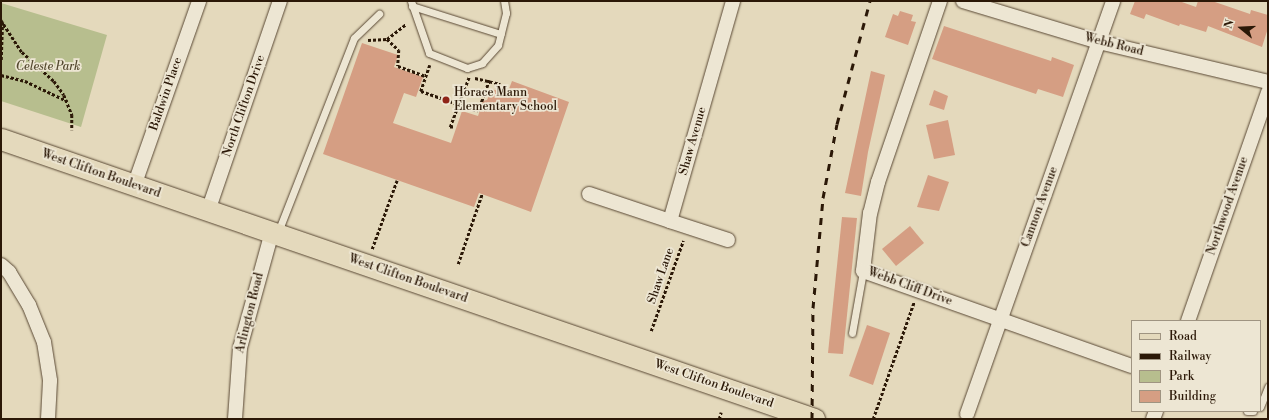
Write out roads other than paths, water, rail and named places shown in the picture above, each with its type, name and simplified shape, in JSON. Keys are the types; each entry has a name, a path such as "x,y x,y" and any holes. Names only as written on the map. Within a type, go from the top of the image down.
{"main road":[{"name":"West Clifton Boulevard","path":"1,139 814,419"}],"street":[{"name":"Baldwin Place","path":"134,186 199,1"},
{"name":"North Clifton Drive","path":"208,211 280,1"},
{"name":"Shaw Avenue","path":"670,222 733,1"},
{"name":"Webb Cliff Drive","path":"940,1 878,182 870,213 863,271 1131,366"},
{"name":"Webb Road","path":"963,1 1099,42 1268,82"},
{"name":"Cannon Avenue","path":"967,414 1113,1"},
{"name":"Northwood Avenue","path":"1188,320 1268,92"},
{"path":"588,194 728,240"},
{"name":"Arlington Road","path":"235,419 240,348 274,233"},
{"path":"1,265 9,272 30,305 44,342 50,381 48,419"}],"lane":[{"path":"412,3 429,53 467,68 476,66 490,56 498,45 506,13 504,1"},
{"path":"412,3 501,34"},
{"path":"274,233 354,38 379,14"},
{"path":"852,333 863,271"},
{"path":"1261,404 1268,387"}],"railway":[{"path":"812,419 813,308 823,198 837,124 870,1"}],"place":[{"name":"Horace Mann Elementary School","path":"446,100"}],"park label":[{"name":"Celeste Park","path":"48,67"}]}
